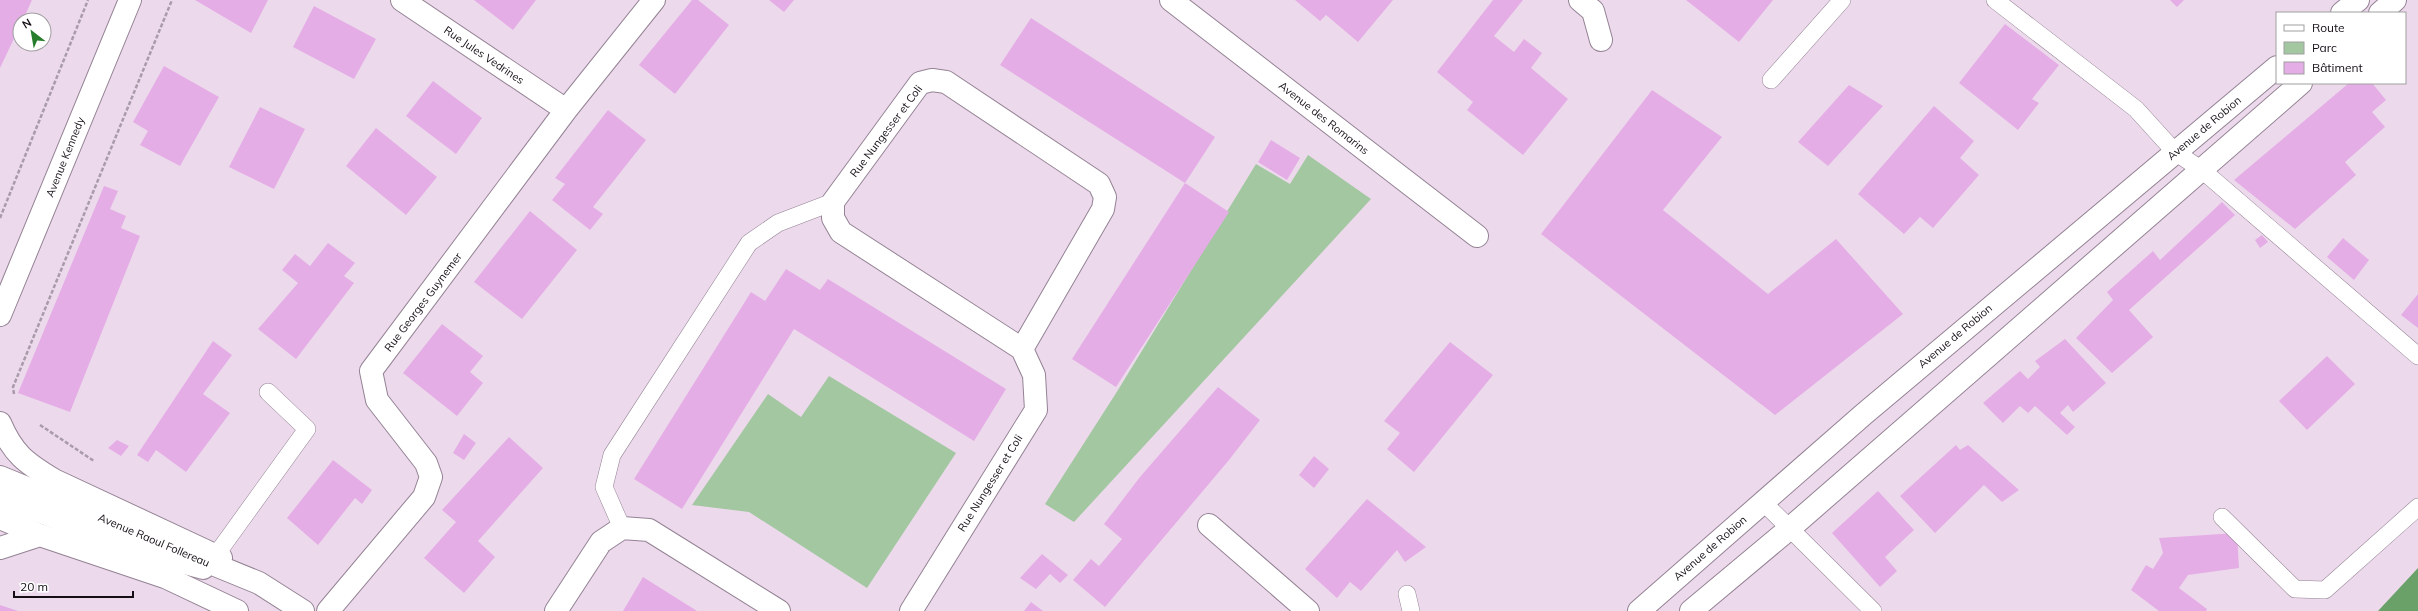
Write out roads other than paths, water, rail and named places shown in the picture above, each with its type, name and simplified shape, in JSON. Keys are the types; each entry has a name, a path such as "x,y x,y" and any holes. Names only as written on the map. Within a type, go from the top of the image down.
{"street":[{"name":"Avenue Kennedy","path":"0,315 130,0"},
{"name":"Rue Jules Vedrines","path":"402,0 566,110"},
{"name":"Rue Georges Guynemer","path":"328,611 424,497 431,477 426,463 377,400 371,371 566,110 654,0"},
{"name":"Avenue des Romarins","path":"1171,0 1477,236"},
{"path":"1580,0 1593,11 1601,40"},
{"path":"2343,12 2358,0"},
{"path":"2381,12 2395,0"},
{"name":"Avenue de Robion","path":"1638,611 1763,502 2276,68"},
{"name":"Rue Nungesser et Coli","path":"833,202 920,83 932,80 946,82 1099,184 1105,197 1103,209 1022,349 1034,375 1036,410 911,611"},
{"path":"1691,611 1789,529 2300,84"},
{"path":"833,202 833,218 841,232 1022,349"},
{"path":"0,423 16,453 54,480 216,555 259,583"},
{"name":"Avenue Raoul Follereau","path":"0,477 259,583 303,611"},
{"path":"0,497 166,558 259,583"},
{"path":"0,518 40,535 165,577 237,611"},
{"path":"1209,525 1308,611"},
{"path":"556,611 601,542 622,528 649,530 779,611"},
{"path":"0,548 40,535"}],"lane":[{"path":"1771,80 1842,0"},
{"path":"1995,0 2136,109 2175,152 2202,170 2418,356"},
{"path":"622,528 604,487 612,455 616,448 750,243 778,224 833,202"},
{"path":"216,555 306,429 268,392"},
{"path":"1763,502 1873,611"},
{"path":"2222,517 2295,588 2325,590 2418,507"},
{"path":"1406,594 1411,611"}]}
